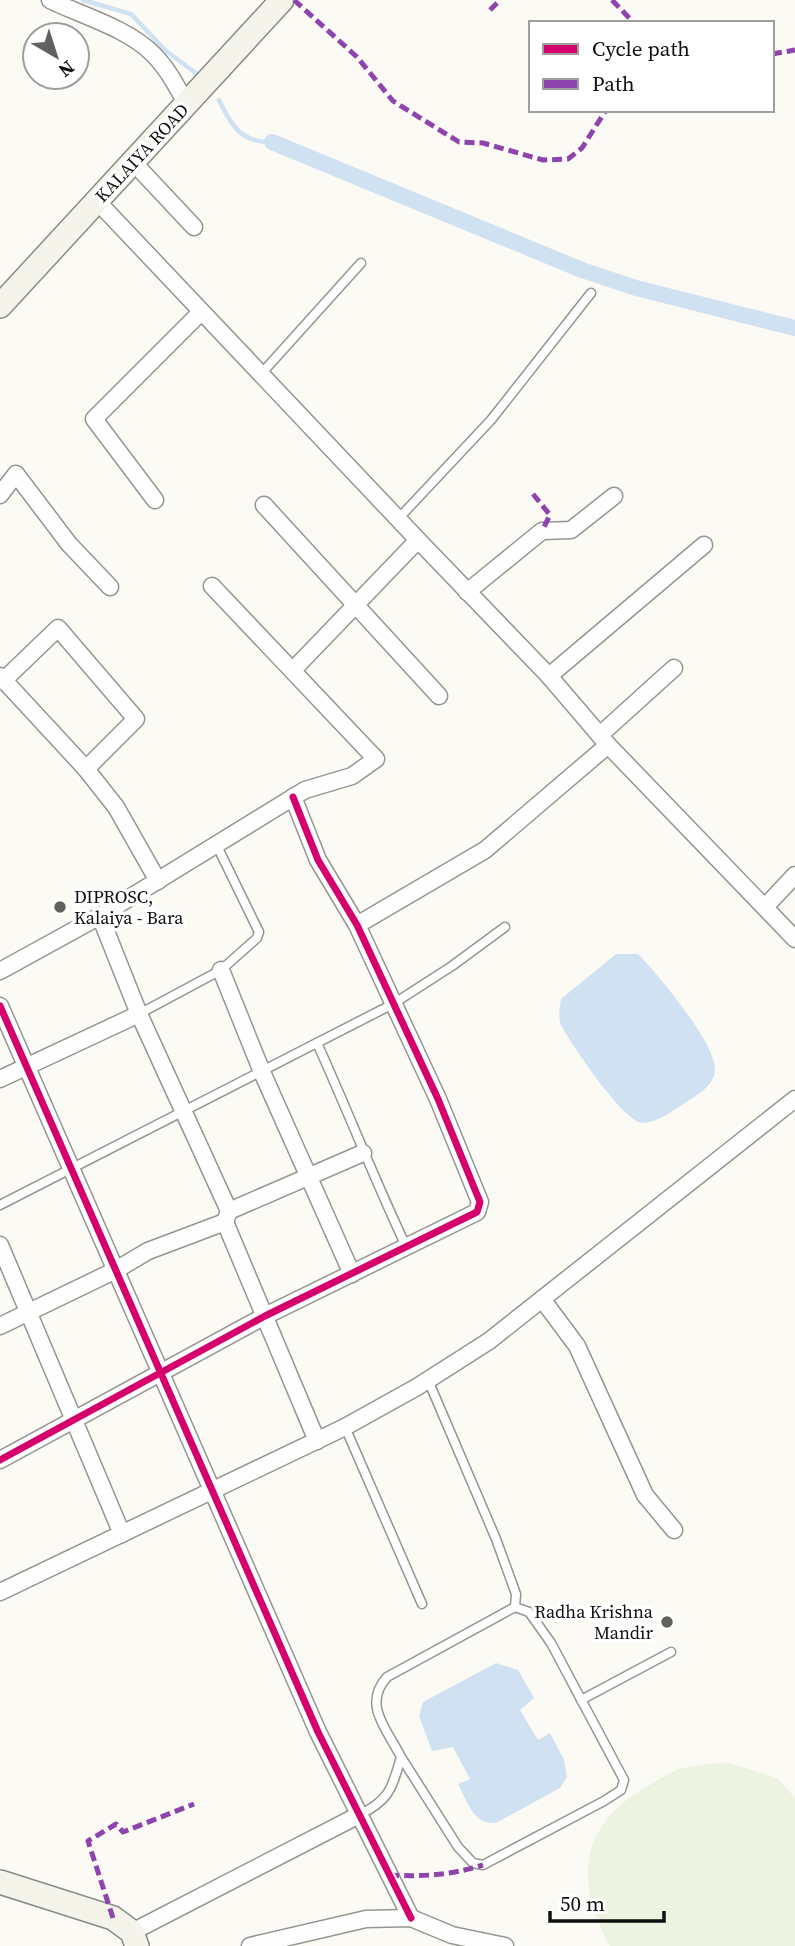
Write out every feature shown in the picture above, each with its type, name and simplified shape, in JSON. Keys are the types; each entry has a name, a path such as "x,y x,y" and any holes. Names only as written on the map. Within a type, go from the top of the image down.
{"main road":[{"name":"KALAIYA ROAD","path":"0,306 282,0"},
{"path":"0,1882 113,1918 134,1939"}],"street":[{"path":"51,0 123,33 151,52 167,70 187,105"},
{"path":"133,162 194,227"},
{"path":"97,201 795,939"},
{"path":"155,500 94,419 201,312"},
{"path":"0,495 16,474 69,544 110,587"},
{"path":"467,592 542,531 571,530 614,496"},
{"path":"264,505 439,696"},
{"path":"294,669 418,540"},
{"path":"549,676 704,545"},
{"path":"0,971 100,916 293,797 352,776 376,759 294,669 212,586"},
{"path":"86,769 136,719 58,628 2,678 86,769 116,807 158,881"},
{"path":"357,925 485,850 604,740 674,668"},
{"path":"0,1460 265,1316 477,1212 480,1202 438,1099 357,925 318,860 293,797"},
{"path":"766,906 795,875"},
{"path":"100,916 139,1014 227,1216 317,1441"},
{"path":"221,970 262,1072 311,1175 352,1274"},
{"path":"0,1006 117,1270 158,1372 318,1732 411,1918"},
{"path":"0,1079 139,1014"},
{"path":"0,1592 317,1441 428,1380 489,1341 795,1099"},
{"path":"0,1326 117,1270 148,1251 363,1153"},
{"path":"0,1245 122,1534"},
{"path":"542,1299 577,1346 645,1495 674,1530"},
{"path":"134,1939 359,1815"},
{"path":"250,1946 366,1919 411,1918 452,1935 505,1946"}],"lane":[{"path":"261,374 361,263"},
{"path":"399,518 491,419 591,293"},
{"path":"139,1014 221,970 252,944 259,932 216,844"},
{"path":"0,1205 393,1004 452,966 505,927"},
{"path":"317,1043 406,1246"},
{"path":"428,1380 496,1539 516,1594 515,1607"},
{"path":"345,1427 422,1604"},
{"path":"515,1607 528,1612 551,1643 624,1780 621,1790 483,1865 473,1863 458,1847 401,1757 375,1710 377,1688 387,1677 515,1607"},
{"path":"581,1700 671,1652"},
{"path":"359,1815 379,1805 391,1790 401,1757"}],"green space":[{"path":"727,1762 777,1778 795,1798 795,1946 610,1946 598,1922 588,1878 589,1857 607,1819 624,1802 671,1773 687,1767"}],"water":[{"path":"616,954 638,954 658,977 695,1026 712,1056 715,1068 712,1080 700,1093 654,1121 642,1123 623,1110 575,1048 560,1022 561,999"},
{"path":"496,1663 518,1670 534,1698 520,1710 538,1740 550,1733 564,1760 567,1777 560,1788 496,1823 488,1823 472,1811 458,1784 470,1779 453,1747 432,1751 419,1716 423,1702"}],"waterway":[{"path":"83,0 131,14 165,50 197,74"},
{"path":"219,100 238,131 261,142 272,142"},
{"path":"272,142 582,270 636,288 795,328"}],"marked path":[{"path":"294,0 357,57 393,101 459,142 483,143 543,160 568,159 582,148 605,112"},
{"path":"490,10 500,0"},
{"path":"612,0 632,21"},
{"path":"774,54 795,50"},
{"path":"533,494 550,515 542,531"},
{"path":"113,1918 88,1841 116,1824 123,1832 194,1804"},
{"path":"389,1875 437,1874 483,1865"}],"cycle path":[{"path":"0,1460 265,1316 477,1212 480,1202 438,1099 357,925 318,860 293,797"},
{"path":"0,1006 318,1732 411,1918"}],"place":[{"name":"DIPROSC, Kalaiya - Bara","path":"60,907"},
{"name":"Radha Krishna Mandir","path":"667,1622"}]}
